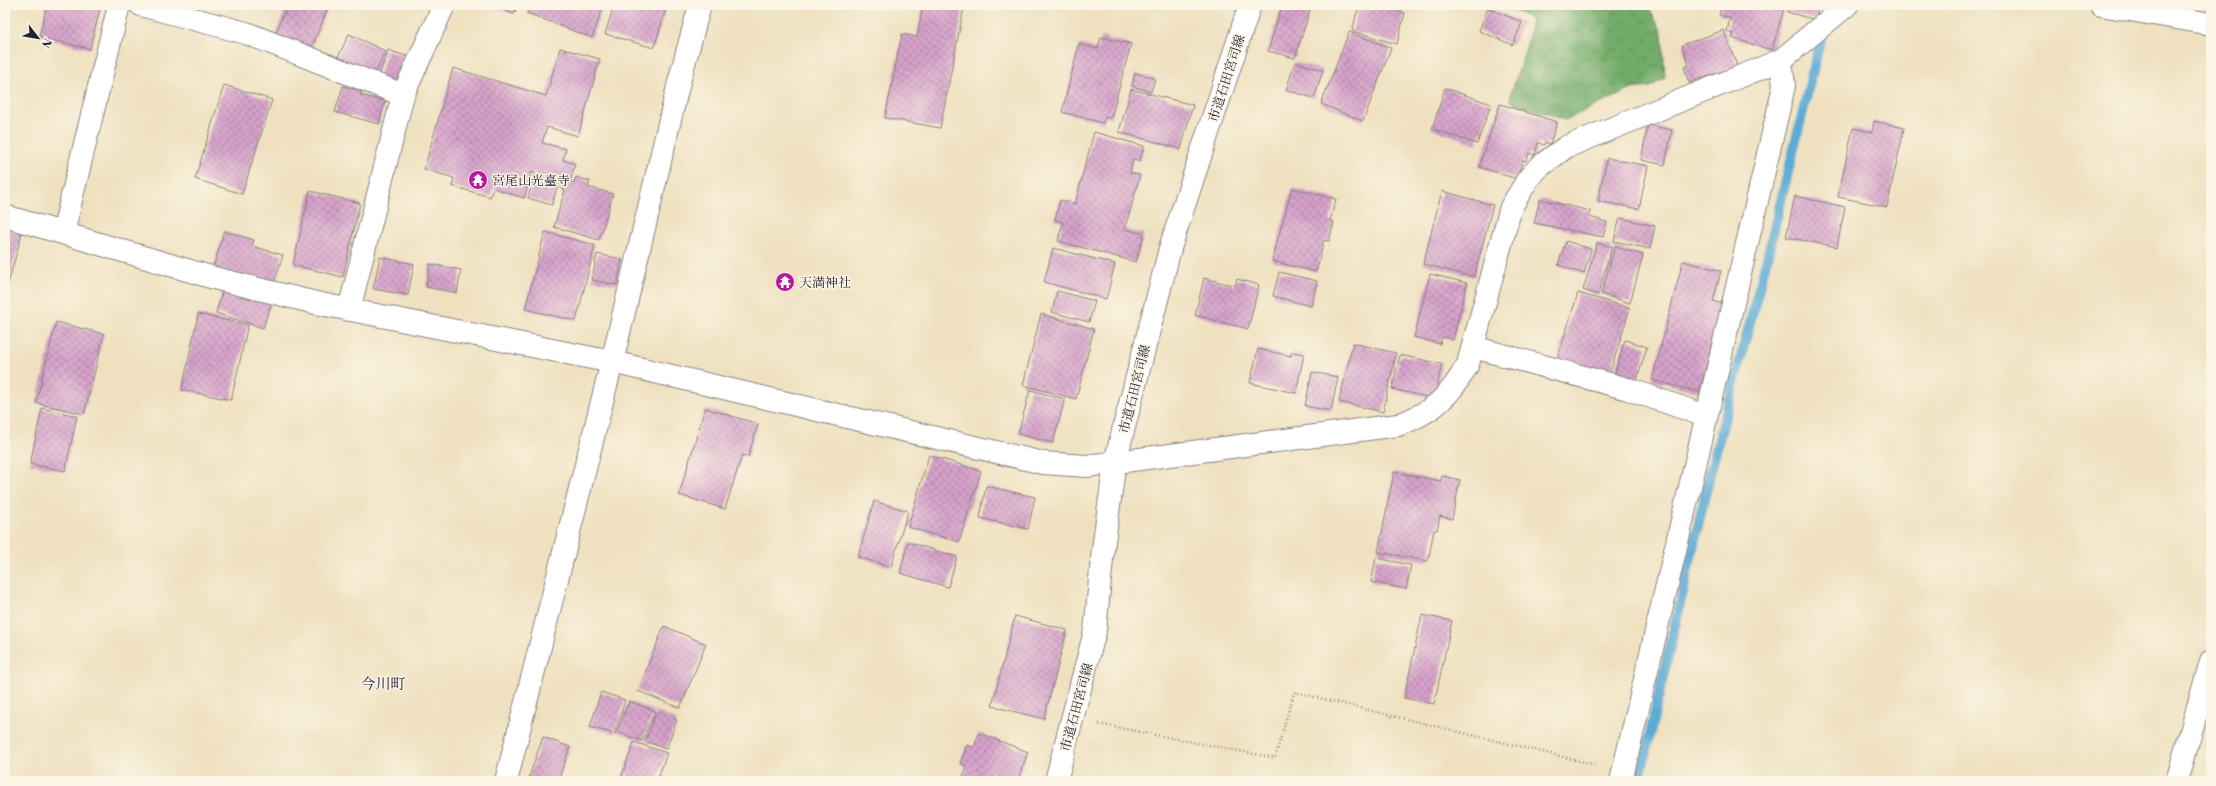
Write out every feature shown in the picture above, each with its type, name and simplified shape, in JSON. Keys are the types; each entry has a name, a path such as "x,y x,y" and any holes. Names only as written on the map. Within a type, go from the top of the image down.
{"street":[{"path":"63,232 119,5"},
{"path":"141,5 246,33 403,95"},
{"path":"349,310 403,95 444,5"},
{"path":"506,781 612,362 679,82 700,5"},
{"name":"市道石田宮司線","path":"1056,781 1096,631 1103,549 1115,462 1171,245 1250,5"},
{"path":"5,216 214,278 349,310 612,362 1043,463 1087,466 1398,425 1433,409 1459,382 1468,364 1511,208 1525,183 1539,167 1566,147 1781,60 1847,5"},
{"path":"2101,5 2211,24"},
{"path":"1622,776 1784,86 1781,60"},
{"path":"1473,347 1628,389 1706,416"},
{"path":"2177,781 2211,661"}],"path":[{"path":"1073,719 1275,758 1294,692 1622,776"}],"green space":[{"path":"1487,5 1647,5 1662,32 1665,78 1650,87 1632,89 1565,120 1510,101 1511,93 1526,48 1532,20 1518,12"}],"building":[{"path":"47,5 101,5 90,49 39,37"},
{"path":"287,5 329,5 311,49 275,35"},
{"path":"487,5 518,5 514,14"},
{"path":"530,5 589,5 602,10 592,38 527,13"},
{"path":"614,5 667,5 654,48 605,34"},
{"path":"923,5 964,7 940,128 885,118 902,34 917,37"},
{"path":"1282,5 1294,5 1310,10 1295,58 1268,51"},
{"path":"1359,5 1376,5 1405,13 1397,44 1352,31"},
{"path":"1722,5 1785,5 1772,50 1732,38 1734,34 1727,32 1730,18 1719,15"},
{"path":"1789,5 1819,5 1815,20 1787,12"},
{"path":"1488,8 1522,22 1513,45 1479,31"},
{"path":"1724,30 1737,66 1689,83 1684,67 1689,66 1682,45"},
{"path":"1349,32 1391,48 1363,121 1321,104"},
{"path":"349,34 385,51 375,74 338,57"},
{"path":"1101,37 1131,44 1111,118 1105,117 1103,123 1062,112 1079,44 1098,49"},
{"path":"560,48 600,59 578,136 547,127 542,143 566,149 563,160 575,164 570,182 574,183 576,177 590,181 588,187 613,194 599,240 554,227 565,190 557,187 552,205 528,198 535,173 532,172 524,198 493,188 490,197 452,186 454,178 424,169 453,68 546,96"},
{"path":"388,50 409,57 399,85 378,78"},
{"path":"1295,62 1323,70 1314,98 1286,90"},
{"path":"1135,73 1155,78 1151,92 1132,86"},
{"path":"224,85 272,100 242,194 195,179"},
{"path":"343,86 361,91 360,95 385,101 379,124 335,112"},
{"path":"1445,88 1491,104 1477,144 1432,129"},
{"path":"1131,89 1193,105 1181,149 1119,132"},
{"path":"1500,104 1557,122 1550,144 1545,142 1544,145 1538,143 1535,155 1529,153 1526,161 1523,160 1517,179 1479,167"},
{"path":"1874,121 1904,128 1887,207 1838,197 1853,128 1872,132"},
{"path":"1648,125 1672,130 1665,165 1641,160"},
{"path":"1094,132 1144,146 1140,161 1133,159 1130,173 1140,175 1125,229 1144,234 1136,262 1058,241 1063,222 1055,220 1060,200 1075,204"},
{"path":"1607,158 1648,166 1639,209 1598,201"},
{"path":"1292,188 1336,199 1330,221 1334,222 1329,241 1324,240 1316,272 1272,261"},
{"path":"310,191 360,203 343,277 293,265"},
{"path":"1442,191 1493,205 1474,277 1423,264"},
{"path":"1795,196 1845,207 1837,247 1786,237"},
{"path":"1540,199 1590,211 1589,217 1607,222 1603,237 1534,223"},
{"path":"1620,218 1655,226 1650,249 1614,241"},
{"path":"5,224 23,229 5,295"},
{"path":"224,231 254,240 252,246 283,255 273,287 213,268"},
{"path":"545,232 595,245 576,321 525,309"},
{"path":"1566,241 1591,249 1584,274 1558,265"},
{"path":"1597,243 1612,247 1598,295 1583,290"},
{"path":"1615,247 1643,255 1630,303 1601,294"},
{"path":"1053,248 1115,264 1106,299 1044,282"},
{"path":"597,254 622,259 617,285 592,280"},
{"path":"380,257 414,264 408,295 373,289"},
{"path":"1683,261 1721,271 1713,301 1726,305 1720,329 1716,328 1699,392 1652,380"},
{"path":"430,264 461,270 457,293 426,287"},
{"path":"1279,272 1317,281 1311,306 1273,296"},
{"path":"1430,274 1467,283 1453,340 1442,337 1440,344 1414,337"},
{"path":"1204,278 1235,286 1237,279 1259,285 1248,329 1195,315"},
{"path":"223,289 271,304 263,328 216,313"},
{"path":"1057,291 1095,301 1089,322 1052,312"},
{"path":"1578,293 1630,308 1609,376 1557,360"},
{"path":"198,314 248,325 231,400 182,390"},
{"path":"1041,314 1094,329 1076,399 1023,385"},
{"path":"56,322 104,334 84,414 36,403"},
{"path":"1625,340 1647,347 1636,383 1614,376"},
{"path":"1353,343 1396,353 1383,412 1339,402"},
{"path":"1258,349 1291,356 1292,352 1304,354 1296,393 1250,383"},
{"path":"1400,355 1442,364 1435,394 1432,393 1431,398 1392,389"},
{"path":"1312,372 1338,377 1331,411 1305,406"},
{"path":"1030,390 1065,399 1053,443 1018,434"},
{"path":"42,408 77,416 65,471 30,464"},
{"path":"705,408 758,424 748,457 742,455 725,509 679,495"},
{"path":"929,455 981,471 959,542 908,527"},
{"path":"1394,472 1441,481 1442,476 1460,480 1452,519 1440,516 1437,530 1434,530 1428,561 1378,552"},
{"path":"986,486 1035,497 1028,529 980,518"},
{"path":"874,501 908,511 891,567 858,557"},
{"path":"908,542 957,557 948,587 900,573"},
{"path":"1376,558 1411,565 1406,589 1371,582"},
{"path":"1422,615 1452,621 1434,704 1404,698"},
{"path":"1015,616 1067,630 1044,719 992,706"},
{"path":"664,626 706,644 680,708 638,691"},
{"path":"601,692 625,700 615,734 590,727"},
{"path":"629,701 655,711 642,741 617,732"},
{"path":"656,712 677,720 666,749 645,741"},
{"path":"979,733 1028,752 1017,781 961,781 967,767 960,763 967,745 974,747"},
{"path":"543,737 570,747 558,781 540,781 529,777"},
{"path":"634,742 667,753 657,781 620,781"}],"waterway":[{"path":"1639,781 1711,470 1767,258 1829,5"}],"place":[{"name":"宮尾山光臺寺","path":"478,180"},
{"name":"天満神社","path":"785,282"}],"district":[{"name":"今川町","path":"383,684"}]}
